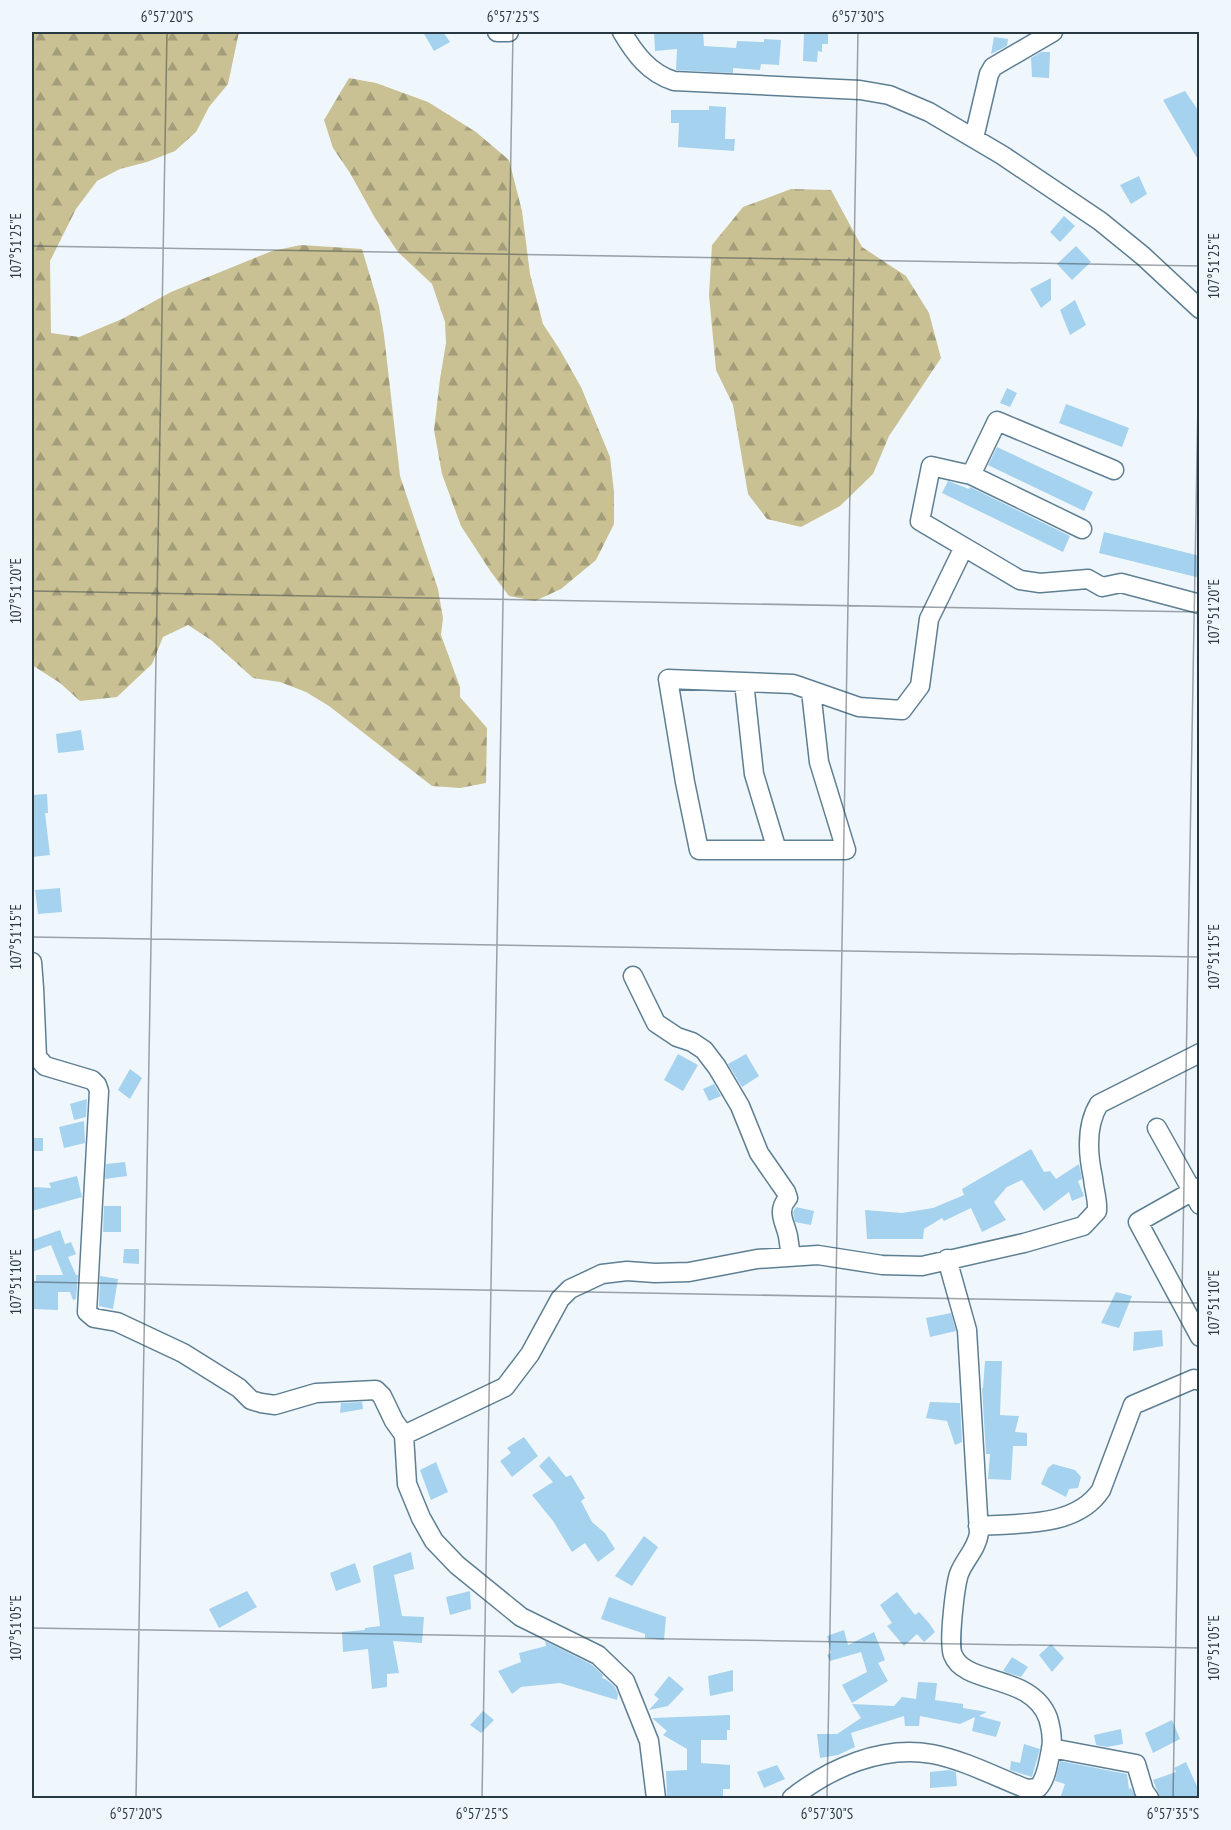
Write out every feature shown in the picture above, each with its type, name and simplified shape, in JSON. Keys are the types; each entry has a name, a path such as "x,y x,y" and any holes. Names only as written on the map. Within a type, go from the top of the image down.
{"street":[{"path":"497,32 509,32"},
{"path":"622,32 652,71 674,81 860,90 889,95 929,112 1002,155 1100,221 1143,256 1200,309"},
{"path":"974,138 989,74 993,67 1053,32"},
{"path":"971,475 997,421 1114,470"},
{"path":"1082,529 971,475 931,466 920,521 1020,580 1040,583 1088,579 1102,587 1121,584 1200,604"},
{"path":"811,691 819,762 846,850 699,850 684,782 668,679 793,684 859,707 902,710 920,686 929,619 964,547"},
{"path":"744,682 754,774 777,850"},
{"path":"32,962 37,1057 45,1066 92,1080 99,1091 87,1312 94,1318 117,1322 183,1353 239,1388 251,1400 275,1405 316,1393 376,1390 382,1396 394,1421 404,1435 407,1484 421,1518 434,1540 457,1565 521,1617 598,1655 625,1681 649,1741 656,1798"},
{"path":"633,976 656,1023 677,1037 692,1042 704,1050 727,1082 740,1106 759,1153 786,1192 788,1198 784,1202 781,1217 788,1237 791,1257"},
{"path":"404,1435 505,1387 530,1354 560,1299 570,1289 602,1274 627,1271 689,1272 757,1259 818,1255 882,1264 922,1266 1024,1243 1083,1226 1097,1211 1098,1201 1092,1176 1090,1126 1092,1114 1099,1104 1200,1053"},
{"path":"1157,1128 1197,1194 1138,1222 1200,1337"},
{"path":"792,1798 826,1776 859,1761 901,1753 918,1752 947,1758 1027,1789 1035,1789 1045,1777 1051,1748 1049,1721 1043,1707 1031,1695 1014,1686 966,1670 957,1663 950,1647 958,1576 977,1541 978,1526 967,1330 947,1260"},
{"path":"978,1526 1056,1519 1071,1514 1101,1490 1133,1404 1194,1379 1200,1381"},
{"path":"1051,1748 1136,1764 1144,1791 1149,1798"}],"green space":[{"path":"32,32 239,32 228,84 209,107 196,132 175,151 120,169 97,181 76,209 50,261 51,333 79,337 122,319 171,292 272,251 301,245 362,249 379,306 384,335 400,476 438,589 443,618 441,635 460,687 460,697 487,728 486,783 460,788 432,786 329,706 306,692 280,682 253,678 211,640 188,625 163,637 152,664 117,697 80,701 60,683 32,665"},
{"path":"349,78 376,83 428,102 476,132 509,160 522,211 530,274 543,324 581,387 610,457 614,492 614,524 596,560 561,589 535,601 509,596 491,572 461,526 442,474 434,430 446,343 445,322 432,284 398,252 333,148 324,120"},
{"path":"791,189 831,190 862,247 906,276 929,313 941,358 889,436 873,474 840,506 801,527 767,519 748,494 733,405 716,370 709,295 712,245 743,207"}],"building":[{"path":"423,32 443,32 450,42 434,51"},
{"path":"654,32 703,32 704,46 736,48 737,41 781,40 779,65 761,64 760,70 733,68 733,73 676,70 677,49 655,51"},
{"path":"804,32 828,32 828,44 822,44 822,52 818,51 817,62 803,61"},
{"path":"994,37 1008,39 1007,46 991,54"},
{"path":"1041,52 1050,52 1049,78 1032,77 1031,58"},
{"path":"1185,91 1200,113 1200,163 1163,100"},
{"path":"709,106 726,107 725,139 735,139 734,151 678,147 679,123 671,123 671,110 709,110"},
{"path":"1139,176 1147,194 1131,204 1120,185"},
{"path":"1064,216 1075,226 1060,242 1050,232"},
{"path":"1076,246 1091,262 1072,280 1057,264"},
{"path":"1051,278 1051,300 1041,308 1030,289"},
{"path":"1075,300 1086,325 1070,335 1060,310"},
{"path":"1007,388 1017,393 1010,407 1000,403"},
{"path":"1066,404 1129,428 1122,447 1059,423"},
{"path":"997,447 1093,492 1084,511 988,465"},
{"path":"948,481 969,489 970,487 1070,536 1063,552 942,493"},
{"path":"1104,532 1200,556 1200,578 1099,553"},
{"path":"81,730 84,750 58,753 56,734"},
{"path":"47,794 48,813 45,813 50,855 32,857 32,795"},
{"path":"60,888 62,912 38,914 35,890"},
{"path":"678,1054 698,1065 683,1091 664,1080"},
{"path":"746,1054 759,1076 742,1087 728,1064"},
{"path":"130,1069 142,1078 130,1099 118,1090"},
{"path":"714,1084 721,1096 709,1101 703,1089"},
{"path":"87,1099 86,1117 74,1120 70,1104"},
{"path":"84,1121 85,1143 64,1148 59,1127"},
{"path":"32,1138 43,1138 43,1151 32,1151"},
{"path":"1031,1149 1044,1172 1050,1171 1056,1179 1079,1164 1082,1179 1078,1181 1084,1196 1072,1201 1069,1192 1044,1211 1022,1180 1007,1187 994,1202 1006,1220 982,1232 971,1208 944,1221 942,1218 924,1229 923,1239 867,1239 865,1210 902,1213 933,1208 964,1195 962,1189"},
{"path":"125,1162 127,1176 105,1179 106,1164"},
{"path":"77,1176 82,1197 32,1211 32,1187 51,1188 49,1183"},
{"path":"104,1206 121,1206 121,1232 103,1232"},
{"path":"796,1207 814,1211 811,1225 795,1222 793,1212"},
{"path":"60,1230 65,1244 71,1242 76,1254 68,1257 78,1275 76,1299 73,1300 70,1292 58,1292 58,1310 32,1309 32,1281 36,1281 36,1275 63,1275 51,1245 32,1252 32,1240"},
{"path":"124,1249 139,1249 139,1264 123,1263"},
{"path":"100,1276 118,1279 113,1309 99,1306"},
{"path":"1116,1292 1132,1296 1119,1328 1101,1323"},
{"path":"951,1313 956,1331 930,1337 926,1318"},
{"path":"1162,1330 1163,1346 1133,1351 1134,1332"},
{"path":"985,1361 1002,1361 1000,1415 1019,1416 1015,1432 1027,1433 1027,1446 1013,1446 1011,1480 988,1479 990,1454 986,1454 982,1388"},
{"path":"362,1402 363,1409 340,1413 341,1403"},
{"path":"930,1402 960,1403 962,1442 955,1445 947,1421 926,1418"},
{"path":"524,1437 538,1456 512,1477 500,1461 511,1453 507,1448"},
{"path":"549,1456 566,1477 571,1475 585,1498 581,1501 592,1522 605,1533 615,1549 598,1562 585,1543 572,1552 553,1521 532,1495 553,1482 539,1466"},
{"path":"436,1462 448,1492 431,1500 420,1470"},
{"path":"1053,1464 1075,1470 1081,1477 1078,1488 1069,1489 1066,1497 1041,1484 1048,1468"},
{"path":"644,1536 658,1547 632,1586 615,1576"},
{"path":"411,1552 414,1569 394,1575 402,1616 424,1617 422,1643 393,1641 399,1673 387,1674 387,1687 372,1689 368,1649 343,1652 342,1632 380,1626 373,1566"},
{"path":"355,1563 361,1582 336,1591 330,1573"},
{"path":"247,1591 257,1607 219,1628 209,1609"},
{"path":"470,1591 471,1609 450,1615 446,1597"},
{"path":"897,1592 915,1615 919,1612 935,1632 924,1642 917,1634 904,1646 887,1626 892,1623 880,1605"},
{"path":"609,1597 666,1617 664,1640 645,1638 645,1634 601,1619"},
{"path":"844,1630 848,1645 874,1632 885,1660 878,1663 888,1681 852,1703 842,1685 867,1672 861,1652 830,1661 827,1655 831,1653 827,1636"},
{"path":"545,1641 591,1664 603,1675 602,1678 615,1687 618,1694 617,1700 560,1683 521,1687 512,1694 498,1671 521,1662 519,1653 546,1646"},
{"path":"1051,1644 1064,1658 1052,1672 1039,1655"},
{"path":"1012,1657 1028,1667 1021,1677 1003,1671"},
{"path":"733,1670 733,1691 710,1696 708,1676"},
{"path":"669,1676 684,1689 668,1706 649,1710 659,1699 654,1695"},
{"path":"918,1682 937,1683 935,1700 963,1704 963,1708 987,1712 979,1716 1001,1722 996,1737 972,1731 975,1717 960,1724 920,1716 919,1726 905,1726 904,1716 851,1733 855,1747 838,1755 820,1758 817,1734 837,1734 861,1718 852,1704 894,1706 902,1697 916,1699"},
{"path":"483,1711 494,1720 481,1733 470,1725"},
{"path":"730,1715 727,1740 701,1740 701,1763 730,1765 730,1789 723,1789 723,1798 667,1798 666,1771 687,1770 687,1749 663,1735 667,1731 652,1718"},
{"path":"1172,1720 1180,1739 1153,1753 1145,1733"},
{"path":"1121,1729 1123,1744 1107,1747 1096,1745 1094,1735"},
{"path":"1024,1744 1040,1749 1032,1777 1010,1770 1011,1761 1020,1763"},
{"path":"1060,1761 1127,1774 1129,1789 1131,1788 1136,1798 1060,1798 1065,1784 1055,1781"},
{"path":"1186,1762 1200,1793 1200,1798 1160,1798 1153,1780 1176,1772 1174,1768"},
{"path":"777,1765 785,1779 764,1788 757,1772"},
{"path":"949,1770 956,1772 957,1786 930,1788 930,1772"}]}
